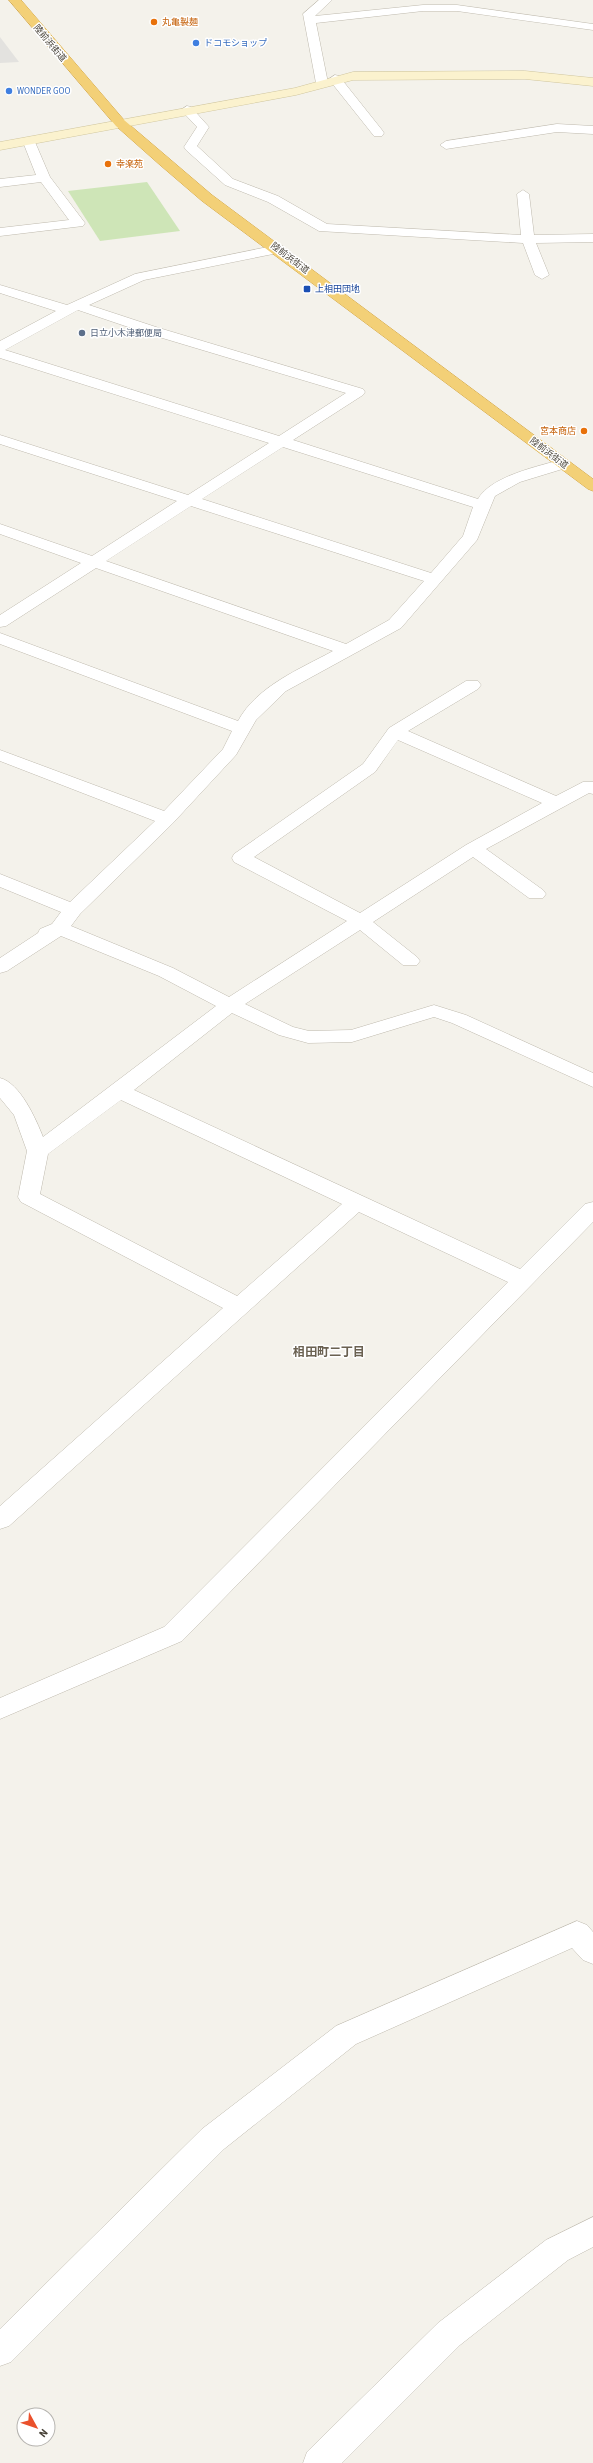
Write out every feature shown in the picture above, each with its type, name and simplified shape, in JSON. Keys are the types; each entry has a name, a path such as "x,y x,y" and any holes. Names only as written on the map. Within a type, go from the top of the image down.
{"highway":[{"name":"陸前浜街道","path":"16,0 120,123 207,198 278,248 593,486"}],"street":[{"path":"322,83 309,14 326,0"},
{"path":"310,20 423,8 457,8 590,25"},
{"path":"0,146 29,142 186,110 289,92 335,79 379,75 497,75 593,82"},
{"path":"335,79 378,133"},
{"path":"186,110 203,127 190,148 229,182 273,198 324,228 528,239 593,238"},
{"path":"446,145 557,128 593,130"},
{"path":"0,232 78,223 44,178 29,142"},
{"path":"0,183 44,178"},
{"path":"523,194 528,239 542,275"},
{"path":"0,347 72,307 140,277 278,248"},
{"path":"0,289 72,307 358,392 0,622"},
{"path":"0,353 482,505"},
{"path":"0,439 434,579"},
{"path":"0,967 59,928 73,910 167,819 230,751 249,717 280,687 395,624 471,537 482,505 489,493 514,479 564,464"},
{"path":"0,529 347,650"},
{"path":"0,638 242,730"},
{"path":"410,961 359,920 241,858 370,768 395,732 472,684"},
{"path":"395,732 556,803"},
{"path":"0,755 167,819"},
{"path":"38,1151 119,1091 230,1005 359,920 473,849 589,786 593,789"},
{"path":"473,849 536,894"},
{"path":"0,880 73,910"},
{"path":"0,951 59,928 166,972 230,1005 286,1031 308,1037 352,1036 434,1011 459,1019 534,1052 593,1081"},
{"path":"0,1084 24,1114 38,1151 29,1197 239,1307"},
{"path":"119,1091 522,1279"},
{"path":"0,1520 357,1202"},
{"path":"0,1709 173,1634 522,1279 593,1209"},
{"path":"0,2351 106,2243 213,2139 346,2035 578,1932 593,1952"},
{"path":"319,2463 449,2334 557,2250 593,2231"}],"green space":[{"path":"147,182 180,231 100,241 68,191"}],"shaded area":[{"path":"0,37 19,62 0,63"}],"place":[{"name":"丸亀製麺","path":"154,22"},
{"name":"ドコモショップ","path":"196,43"},
{"name":"WONDER GOO","path":"9,91"},
{"name":"幸楽苑","path":"108,164"},
{"name":"上相田団地","path":"307,289"},
{"name":"日立小木津郵便局","path":"82,333"},
{"name":"宮本商店","path":"584,431"}],"district":[{"name":"相田町二丁目","path":"329,1352"}]}
